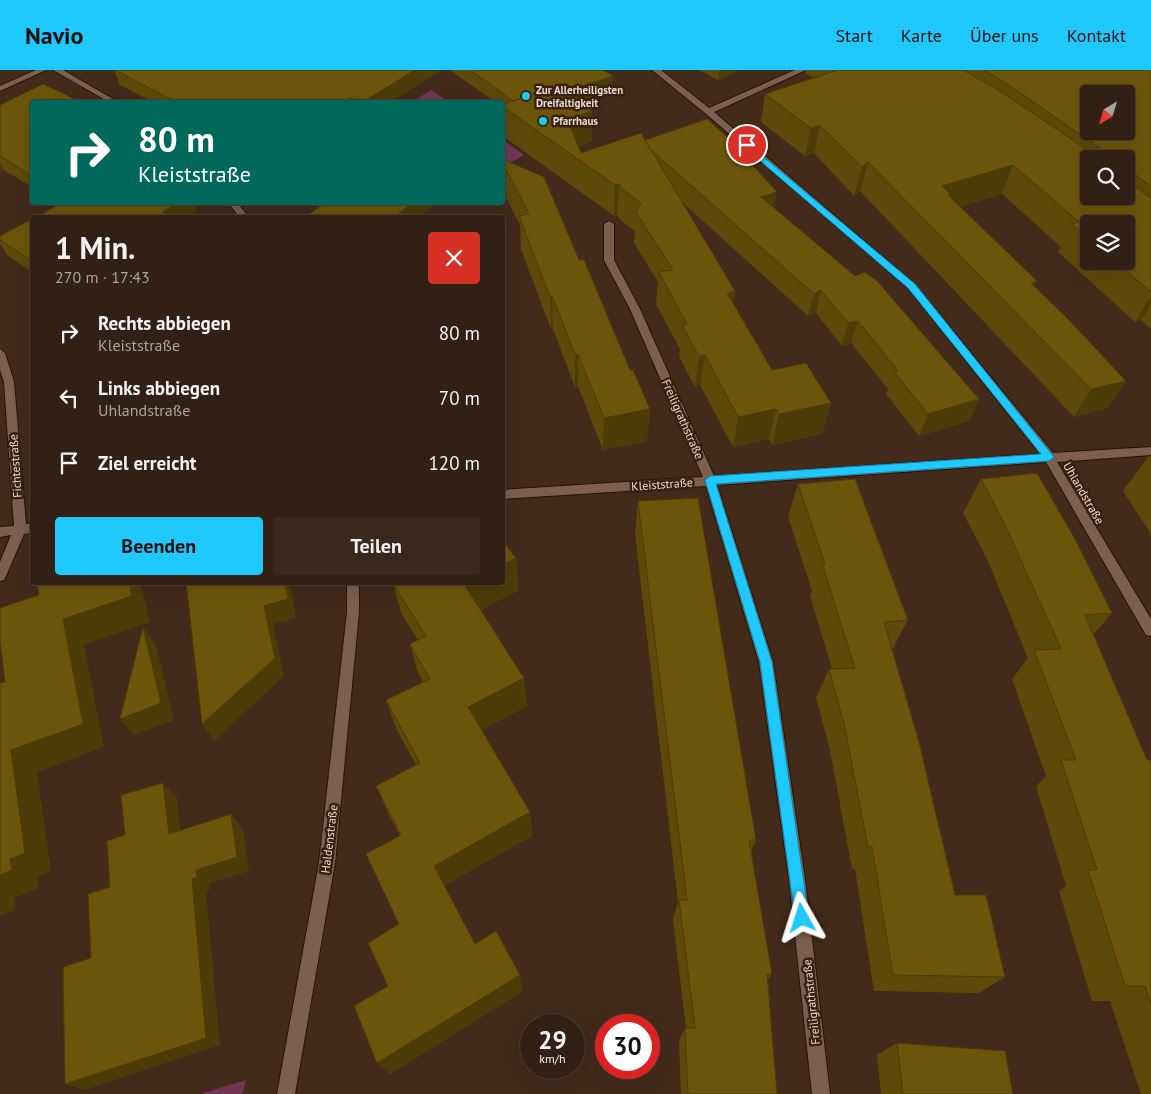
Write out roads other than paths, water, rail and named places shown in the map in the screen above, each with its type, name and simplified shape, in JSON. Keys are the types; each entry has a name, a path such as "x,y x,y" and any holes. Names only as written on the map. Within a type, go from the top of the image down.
{"street":[{"path":"0,89 42,70"},
{"path":"57,70 110,100"},
{"name":"Uhlandstraße","path":"656,70 708,111 912,286 1049,457 1151,631"},
{"path":"708,111 802,70"},
{"name":"Freiligrathstraße","path":"609,224 609,260 635,309 710,480 766,662 797,879 821,1094"},
{"name":"Fichtestraße","path":"0,352 9,382 26,528 0,576"},
{"name":"Kleiststraße","path":"505,495 1151,451"},
{"path":"0,532 26,528"},
{"name":"Haldenstraße","path":"286,1094 327,862 353,612 353,585"}],"place":[{"name":"Zur Allerheiligsten Dreifaltigkeit","path":"526,96"},
{"name":"Pfarrhaus","path":"543,121"}]}
